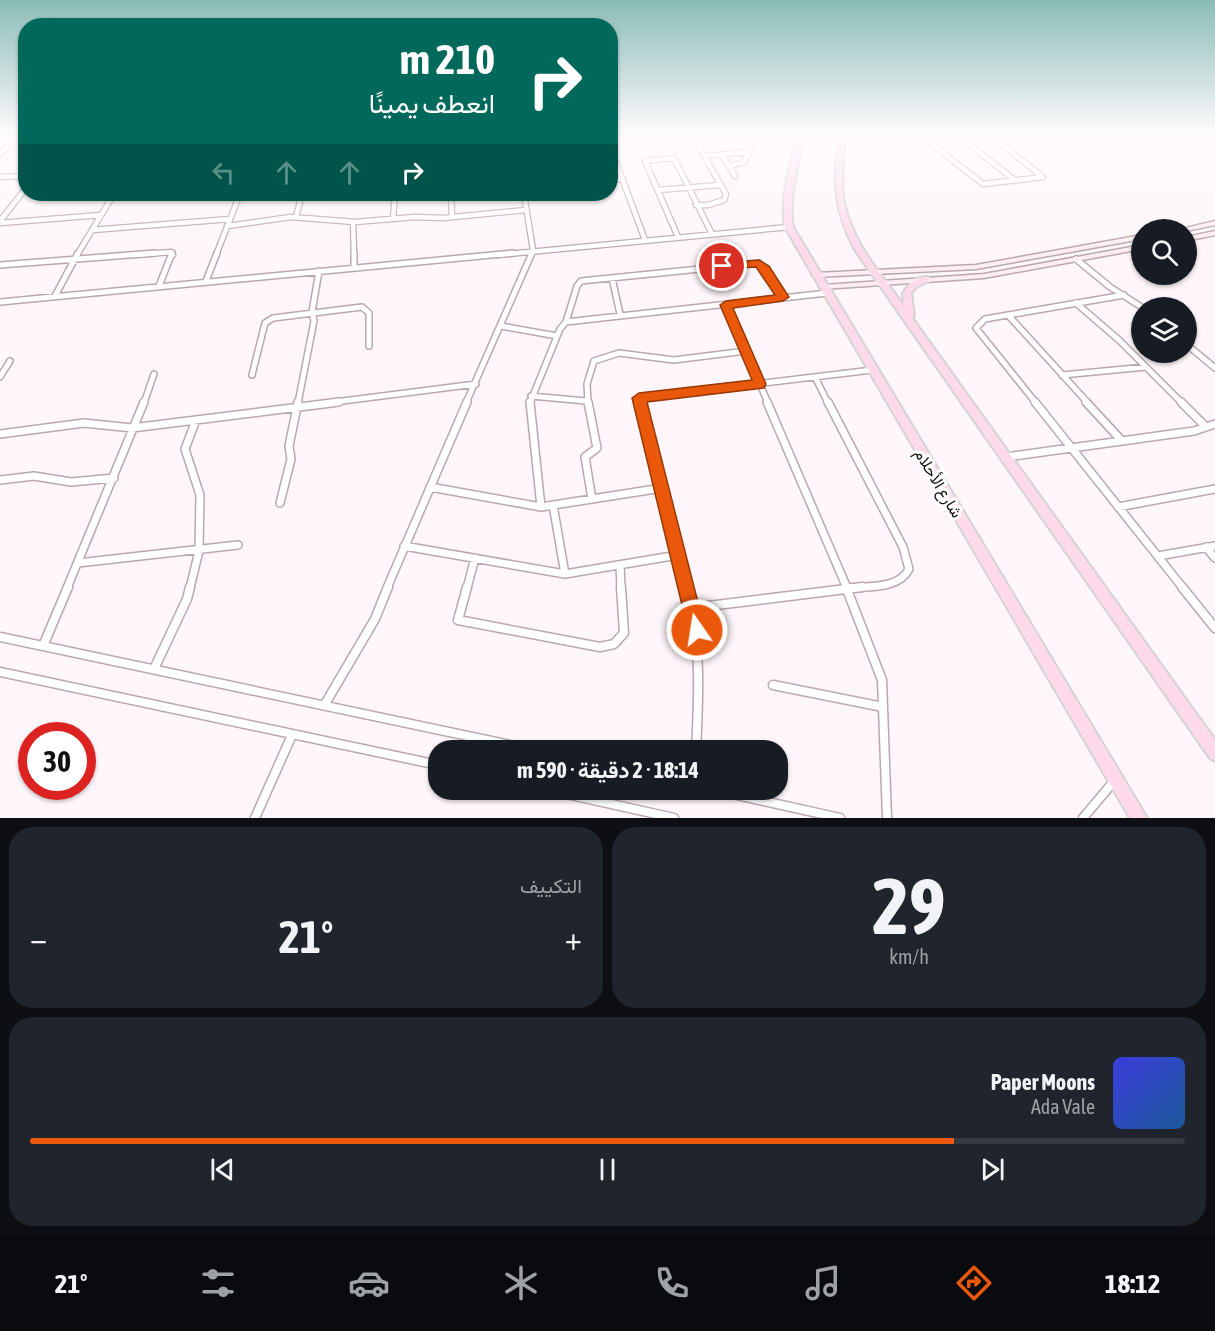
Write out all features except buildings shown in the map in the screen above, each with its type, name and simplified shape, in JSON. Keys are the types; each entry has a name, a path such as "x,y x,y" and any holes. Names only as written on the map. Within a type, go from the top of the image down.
{"main road":[{"name":"شارع الأحلام","path":"793,173 787,217 789,227 1138,818"},
{"path":"838,173 841,211 855,243 1215,753"},
{"path":"1197,227 1215,223"},
{"path":"1197,236 1215,233"},
{"path":"825,290 880,277 976,267 1131,239"},
{"path":"816,275 925,279 984,276 1131,249"},
{"path":"1024,259 1032,267"},
{"path":"909,319 907,293 913,285 925,279"}],"street":[{"path":"621,173 645,240"},
{"path":"650,173 678,237"},
{"path":"681,173 712,234"},
{"path":"696,205 708,205 724,200 726,194 714,173"},
{"path":"968,173 980,183 988,185 1043,177 1038,173"},
{"path":"1006,173 1016,181"},
{"path":"0,177 18,176"},
{"path":"618,179 623,179"},
{"path":"658,190 720,184"},
{"path":"0,222 18,198"},
{"path":"55,296 110,201"},
{"path":"206,281 237,201"},
{"path":"296,217 300,201"},
{"path":"393,219 394,201"},
{"path":"451,201 452,217"},
{"path":"325,704 375,619 404,546 533,250 525,201"},
{"path":"227,226 296,217 332,222 353,222 452,217 526,210"},
{"path":"0,222 101,215"},
{"path":"92,230 230,219"},
{"path":"353,222 354,267"},
{"path":"0,302 789,227"},
{"path":"0,265 171,252 173,255 159,286"},
{"path":"1076,259 1110,287 1131,300"},
{"path":"541,507 529,408 531,396 557,336 566,322 577,286 581,281 759,263 783,297"},
{"path":"280,503 291,459 289,446 299,406 314,321 312,312 319,271"},
{"path":"612,278 620,314"},
{"path":"566,322 620,314 726,305 825,290"},
{"path":"1124,295 985,319 976,328 1215,628"},
{"path":"1076,303 1119,340 1206,427"},
{"path":"726,305 847,588 882,680 887,818"},
{"path":"252,375 268,320 312,312 362,308 369,314 369,346"},
{"path":"1008,315 1122,441"},
{"path":"501,326 557,336"},
{"path":"592,499 585,458 597,448 586,401 586,375 594,361 618,353 674,360 746,351"},
{"path":"1197,353 1215,368"},
{"path":"0,377 10,361"},
{"path":"1062,375 1146,367"},
{"path":"697,740 700,684 699,643 639,398 872,370"},
{"path":"43,646 135,428 154,374"},
{"path":"692,608 897,582 905,577 909,569 903,547 815,377"},
{"path":"0,434 84,423 135,428 476,384"},
{"path":"531,396 586,401"},
{"path":"154,669 187,599 199,551 200,495 185,449 196,420"},
{"path":"1006,457 1194,431 1215,424"},
{"path":"0,480 34,476 70,482 114,478"},
{"path":"430,487 541,507 662,488"},
{"path":"1118,507 1215,489"},
{"path":"553,505 565,574"},
{"path":"78,563 238,545"},
{"path":"404,546 565,574 678,555"},
{"path":"1158,556 1215,546"},
{"path":"1206,547 1215,558"},
{"path":"475,558 458,620 600,647 612,646 622,639 624,633 620,566"},
{"path":"0,637 489,740"},
{"path":"0,672 428,763"},
{"path":"773,685 883,707"},
{"path":"255,818 292,735"},
{"path":"1083,818 1116,780"},
{"path":"593,800 674,818"},
{"path":"759,800 840,818"}],"route":[{"path":"697,630 639,398 760,384 726,305 783,297 759,263 722,266"}]}
